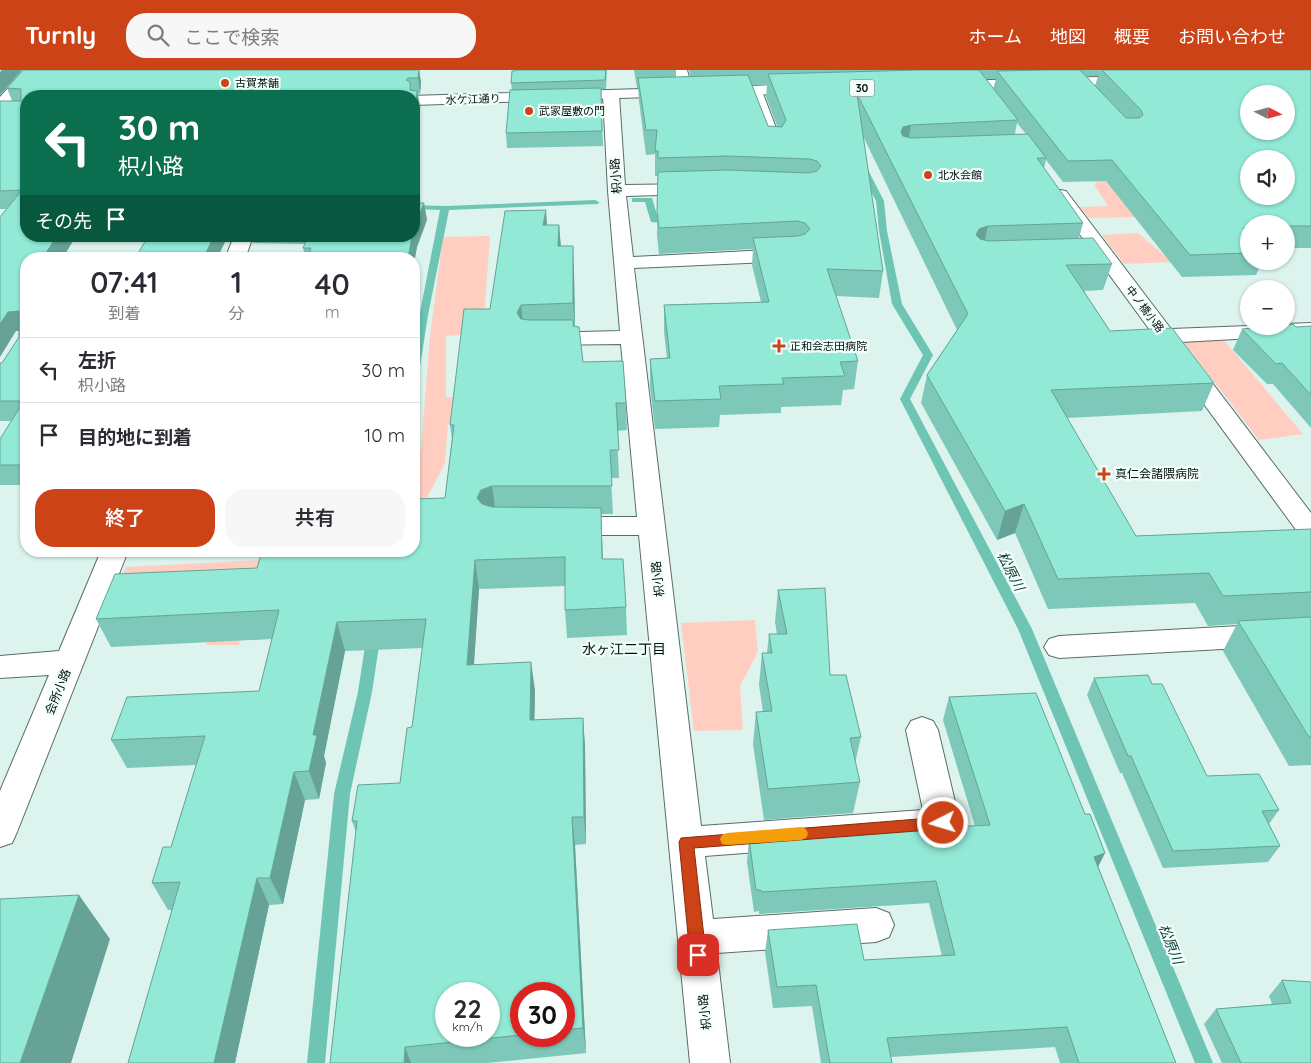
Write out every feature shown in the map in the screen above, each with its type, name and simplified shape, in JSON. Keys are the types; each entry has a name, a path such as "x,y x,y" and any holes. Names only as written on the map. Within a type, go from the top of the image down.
{"street":[{"path":"0,109 32,70"},
{"path":"680,70 685,92"},
{"path":"1031,70 1042,83"},
{"path":"940,86 1151,80"},
{"path":"1079,82 1093,97"},
{"path":"979,85 995,107"},
{"name":"水ケ江通り","path":"420,100 823,89"},
{"path":"754,91 774,145"},
{"name":"枳小路","path":"611,95 617,191 630,338 710,1063"},
{"path":"0,109 18,111"},
{"name":"中ノ橋小路","path":"1050,181 1096,256 1165,336 1311,532"},
{"path":"617,191 716,188"},
{"path":"624,263 795,255"},
{"path":"1165,336 1311,329"},
{"path":"532,339 630,338"},
{"path":"535,526 652,526"},
{"name":"会所小路","path":"0,832 113,557"},
{"path":"1059,647 1311,633"},
{"path":"0,667 70,662"},
{"path":"686,842 943,823 922,730"},
{"path":"696,938 876,925"}],"shaded area":[{"path":"1097,176 1240,195 1240,205 1286,205 1287,215 1089,218 1080,207 1108,206 1095,186"},
{"path":"1138,233 1172,262 1124,264 1102,235"},
{"path":"490,236 483,333 446,336 446,397 503,398 499,418 448,424 445,463 427,498 420,498 420,452 430,336 443,237"},
{"path":"1222,338 1303,434 1259,440 1183,341"},
{"path":"262,560 239,645 206,645 222,593 114,598 126,567"},
{"path":"755,620 758,652 740,686 743,730 694,731 681,623"}],"building":[{"path":"23,70 419,70 418,78 408,78 406,80 410,82 410,90 21,90 7,88"},
{"path":"606,70 605,80 511,83 512,71"},
{"path":"979,70 1018,120 911,125 903,127 901,132 903,136 911,138 1028,134 1046,158 1037,158 1083,223 988,226 979,229 976,235 980,239 988,241 1093,238 1112,264 1066,265 1110,331 1172,328 1214,383 1051,390 1136,536 1311,529 1311,592 1223,596 1209,573 1058,579 1024,504 1005,511 927,375 968,314 857,94 883,271 827,269 858,361 840,362 845,376 782,378 784,384 719,386 721,399 655,401 650,359 670,358 664,305 769,302 753,238 798,236 805,234 810,229 805,223 797,221 659,228 657,211 658,172 727,170 809,173 817,171 821,166 817,161 810,159 727,156 658,158 658,151 655,151 657,130 646,130 638,78 748,75 768,126 782,127 786,120 768,74"},
{"path":"1080,70 1126,118 1139,118 1143,115 1141,110 1102,70 1311,70 1311,226 1295,226 1295,215 1240,215 1240,253 1190,255 1112,160 1068,161 997,71"},
{"path":"601,88 602,131 506,133 510,90"},
{"path":"0,101 20,101 20,190 0,191"},
{"path":"20,192 20,242 53,242 47,252 20,252 20,401 0,401 0,363 2,363 19,337 19,311 8,312 0,324 0,217"},
{"path":"420,203 424,203 420,214"},
{"path":"546,210 543,225 559,225 558,246 573,246 573,303 521,305 517,313 521,319 529,320 573,320 573,326 579,327 583,362 623,361 626,403 616,403 619,450 610,450 612,486 492,486 481,490 477,498 482,504 492,507 601,508 602,559 623,559 626,607 565,610 565,557 475,560 467,665 531,662 530,720 583,718 584,817 572,817 583,1028 575,1029 575,982 510,982 510,1036 500,1037 500,982 435,982 435,1044 405,1047 404,1063 330,1063 357,821 352,821 358,785 400,783 407,728 412,727 426,619 337,622 313,735 317,735 309,771 294,772 270,878 257,878 214,1063 128,1063 180,882 152,883 163,847 171,847 205,736 111,740 127,697 259,691 279,610 96,619 115,574 257,568 260,557 420,557 420,499 445,498 454,425 450,425 464,309 490,309 505,211"},
{"path":"145,242 211,242 206,252 139,252"},
{"path":"306,242 411,242 409,252 310,252 311,248 303,248"},
{"path":"1295,326 1311,326 1311,395 1282,363 1276,364 1248,335 1295,335"},
{"path":"20,407 20,465 0,465 0,439"},
{"path":"825,588 830,675 846,675 861,737 850,738 860,782 768,789 756,712 772,711 762,653 772,653 769,634 787,634 778,590"},
{"path":"1311,617 1311,737 1309,737 1238,621"},
{"path":"1148,675 1152,684 1162,684 1207,776 1259,774 1279,810 1262,811 1280,846 1173,851 1094,678"},
{"path":"1036,693 1085,814 1090,814 1105,853 1094,857 1176,1063 1079,1063 1067,1027 887,1038 892,1063 830,1063 816,985 777,987 768,930 857,924 864,960 955,955 936,881 762,892 761,890 756,890 749,839 773,838 772,831 865,824 867,831 990,825 949,697"},
{"path":"79,895 20,1063 0,1063 0,899"},
{"path":"1282,980 1311,982 1311,1063 1241,1063 1216,1009 1291,1003"}],"waterway":[{"name":"松原川","path":"862,166 880,201 883,231 897,304 928,355 905,399 1025,629 1204,1063"},
{"path":"635,200 649,200 654,220 673,221"},
{"path":"445,208 595,202"},
{"path":"420,207 445,208"},
{"path":"420,334 445,208"},
{"path":"316,1063 342,794 365,692 374,633"}],"slow traffic":[{"path":"727,839 801,834"}],"place":[{"name":"古賀茶舗","path":"225,83"},
{"name":"武家屋敷の門","path":"529,111"},
{"name":"北水会館","path":"928,175"},
{"name":"正和会志田病院","path":"779,346"},
{"name":"真仁会諸隈病院","path":"1104,474"}],"district":[{"name":"水ヶ江二丁目","path":"624,649"}],"route":[{"path":"698,955 686,842 943,823"}]}
